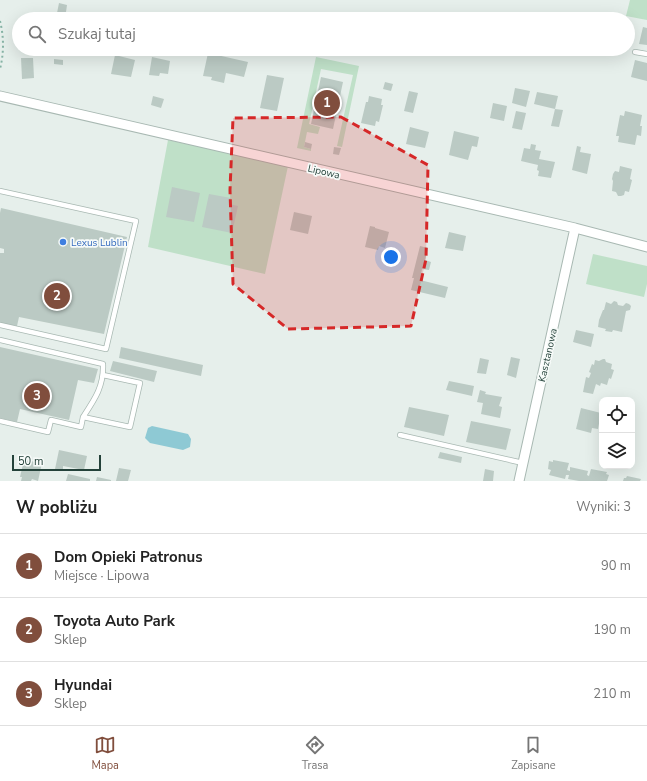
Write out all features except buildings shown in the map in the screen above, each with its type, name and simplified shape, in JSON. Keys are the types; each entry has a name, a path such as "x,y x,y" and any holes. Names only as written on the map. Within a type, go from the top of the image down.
{"street":[{"name":"Lipowa","path":"0,96 575,228 647,246"},
{"name":"Kasztanowa","path":"519,481 575,228"}],"lane":[{"path":"636,52 647,54"},
{"path":"0,191 136,221 106,349 0,325"},
{"path":"0,340 103,364 104,375 98,394 83,417 81,427 51,420 48,432 0,421"},
{"path":"83,417 130,427 140,384 104,375"},
{"path":"400,435 523,463"}],"path":[{"path":"0,21 3,51 0,69"}],"highlighted area":[{"path":"341,117 428,165 426,259 411,326 288,329 233,284 230,190 233,118"}],"green space":[{"path":"630,0 647,0 647,20 635,18 635,12 627,12"},
{"path":"316,57 359,66 342,147 337,146 353,75 321,69 309,124 320,127 318,134 307,132 304,147 311,149 311,151 297,148"},
{"path":"168,140 288,166 265,274 148,247"},
{"path":"593,254 647,266 647,284 644,297 586,284"}],"water":[{"path":"152,426 188,434 191,439 190,447 183,450 150,443 145,438 148,428"}],"place":[{"name":"Dom Opieki Patronus","path":"327,103"},
{"name":"Lexus Lublin","path":"63,242"},
{"name":"Toyota Auto Park","path":"57,296"},
{"name":"Hyundai","path":"37,396"}]}
